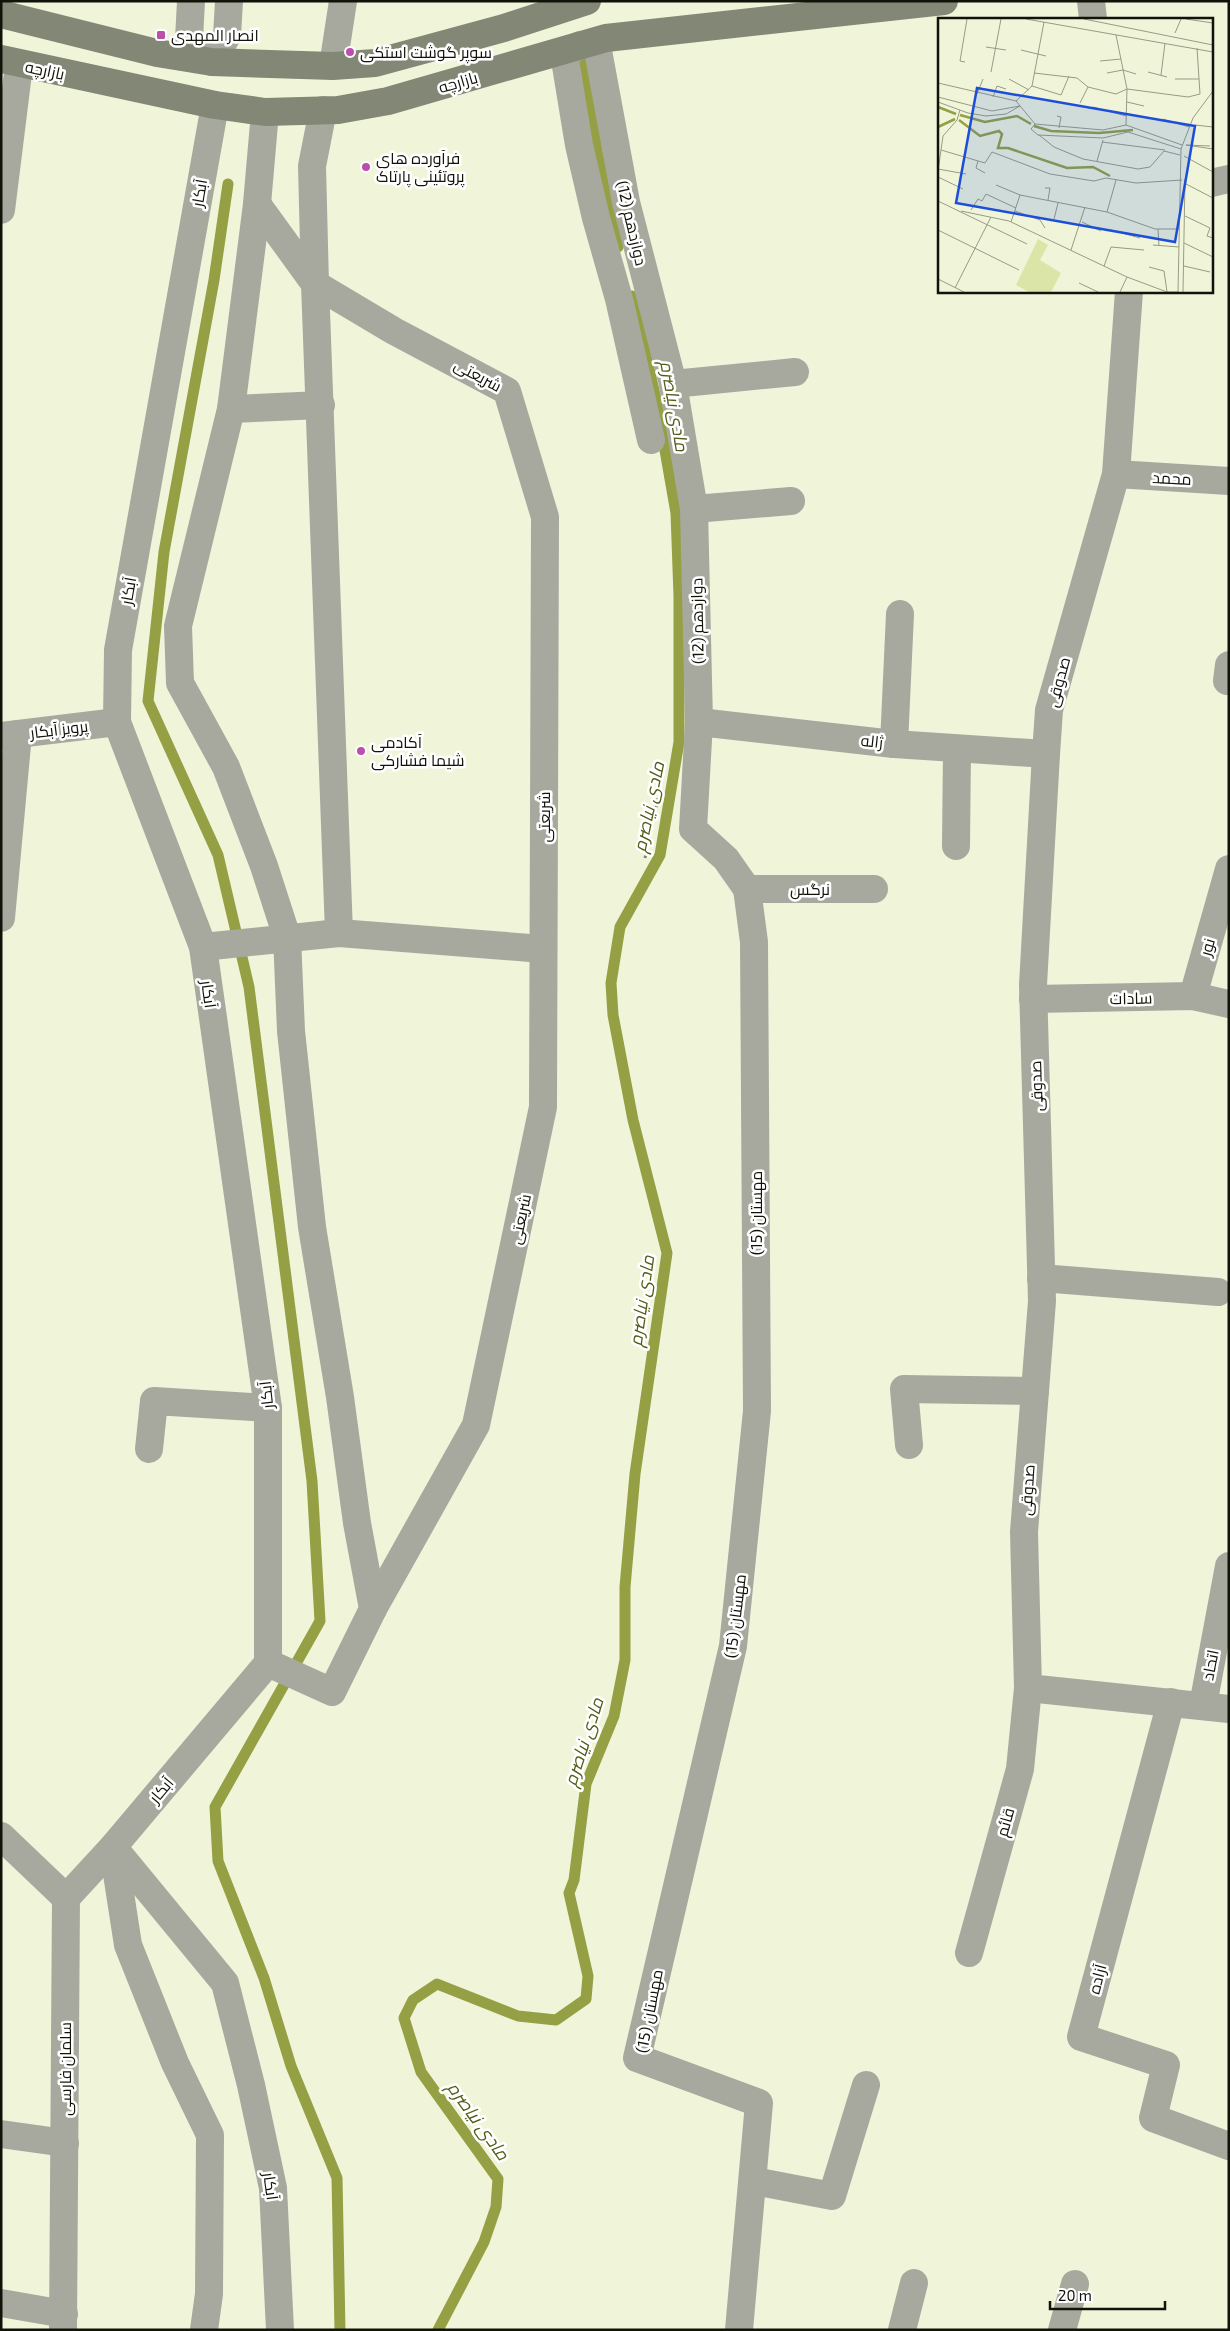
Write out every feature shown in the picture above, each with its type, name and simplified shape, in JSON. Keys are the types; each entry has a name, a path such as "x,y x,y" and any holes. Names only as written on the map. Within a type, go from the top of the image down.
{"main road":[{"path":"1,14 157,53 212,62 333,66 375,63 504,28 587,1"},
{"name":"بازارچه","path":"10,62 215,105 265,112 323,110 388,101 606,38 944,1"}],"street":[{"path":"192,1 189,39 212,62 226,36 229,1"},
{"path":"333,66 343,1"},
{"path":"1091,1 1094,18"},
{"name":"دوازدهم (12)","path":"651,440 619,299 596,218 578,136 564,54 580,45 596,45 626,202 673,384 694,509 699,722 693,829"},
{"path":"1,210 10,62"},
{"name":"آبکار","path":"66,1898 113,1847 268,1663 268,1408 203,947 117,722 118,650 215,105"},
{"path":"323,110 312,166 338,933"},
{"path":"265,112 258,204 231,410 178,626 180,683 226,767 264,866 287,937 291,1031 312,1227 340,1397 357,1523 373,1609 332,1692 268,1663"},
{"path":"1212,183 1229,179"},
{"path":"258,204 315,284"},
{"name":"شریعتی","path":"315,284 394,331 508,391 545,517 543,1107 476,1425 373,1609"},
{"name":"صدوقی","path":"1028,1688 1024,1532 1042,1278 1033,999 1049,710 1116,474 1129,292"},
{"path":"673,384 795,372"},
{"path":"231,410 321,405"},
{"name":"محمد","path":"1116,474 1229,481"},
{"path":"694,509 791,500"},
{"path":"894,744 900,614"},
{"name":"پرویز آبکار","path":"10,735 117,722"},
{"name":"ژاله","path":"699,722 894,744 1046,754"},
{"path":"1,918 10,735"},
{"path":"956,846 957,749"},
{"name":"مهستان (15)","path":"693,829 726,859 747,889 754,942 758,1411 733,1646 637,2058 759,2103 754,2181 739,2330"},
{"name":"نور","path":"1193,996 1229,868"},
{"name":"نرگس","path":"747,889 874,889"},
{"path":"203,947 338,933 544,949"},
{"name":"سادات","path":"1033,999 1193,996 1229,1004"},
{"path":"1042,1278 1218,1292"},
{"path":"909,1445 904,1390 1035,1391"},
{"path":"149,1449 154,1401 268,1408"},
{"name":"اتحاد","path":"1216,1707 1229,1566"},
{"path":"1028,1688 1216,1707"},
{"name":"قائم","path":"969,1953 1020,1769 1028,1688"},
{"name":"آزاده","path":"1171,1702 1081,2037 1166,2065 1153,2118 1229,2146"},
{"path":"1,1836 66,1898"},
{"path":"113,1847 128,1945 175,2063 210,2135 209,2294 204,2330"},
{"name":"آبکار","path":"113,1847 225,1982 251,2085 272,2188 280,2330"},
{"name":"سلمان فارسی","path":"63,2322 66,1898"},
{"path":"754,2181 832,2196 866,2085"},
{"path":"1,2134 65,2143"},
{"path":"902,2330 914,2283"},
{"path":"1062,2330 1075,2284"},
{"path":"1,2303 63,2322"}],"waterway":[{"name":"مادی نیاصرم","path":"583,60 598,156 618,247"},
{"path":"228,184 214,280 164,552 148,701 218,855 249,987 312,1481 320,1621 215,1807 218,1861 264,1978 291,2066 337,2178 340,2330"},
{"name":"مادی نیاصرم","path":"438,2330 484,2242 496,2207 498,2179 421,2072 404,2018 413,2000 437,1984 518,2016 556,2020 586,1999 588,1976 569,1893 574,1880 586,1784 614,1716 625,1660 625,1587 635,1474 667,1253 633,1120 613,1015 611,983 620,927 660,855 679,742 679,596 676,513 656,399 632,296"}],"place":[{"name":"انصار المهدی","path":"161,35"},
{"name":"سوپر گوشت استکی","path":"350,52"},
{"name":"فرآورده های پروتئینی پارتاک","path":"366,167"},
{"name":"آکادمی شیما فشارکی","path":"361,751"}]}
